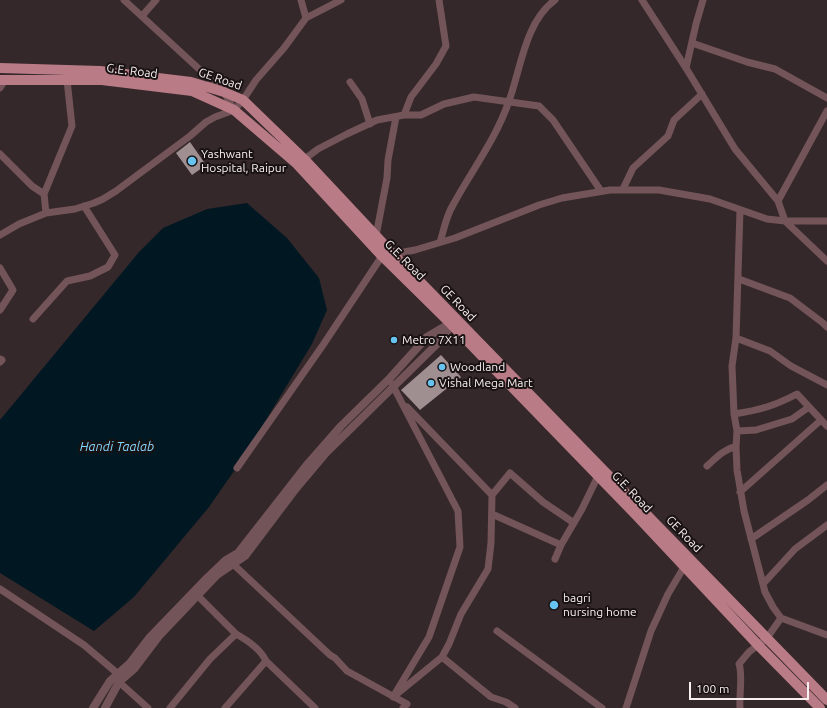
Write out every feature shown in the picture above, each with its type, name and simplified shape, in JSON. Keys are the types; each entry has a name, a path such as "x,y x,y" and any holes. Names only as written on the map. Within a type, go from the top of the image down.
{"main road":[{"name":"GE Road","path":"0,68 100,72 191,82 224,92 242,100 300,162 376,236 452,323 827,700"},
{"name":"G.E. Road","path":"2,83 102,80 192,91 234,110 300,162 382,256 452,323 759,646 820,708"}],"street":[{"path":"124,0 224,92 234,110"},
{"path":"142,16 156,0"},
{"path":"301,0 306,18"},
{"path":"0,235 19,224 46,213 75,209 94,203 116,191 190,136 206,122 234,110 306,18 340,0"},
{"path":"404,115 411,97 436,64 446,46 439,0"},
{"path":"440,242 452,206 492,140 509,102 531,30 539,18 555,0"},
{"path":"642,0 686,68 735,149 778,201 785,221 827,261"},
{"path":"686,68 704,0"},
{"path":"692,43 747,62 775,69 827,98"},
{"path":"46,213 44,194 72,126 67,80"},
{"path":"350,82 362,99 370,124"},
{"path":"623,189 633,168 668,136 674,120 702,94"},
{"path":"300,162 318,149 377,120 404,115 422,115 444,104 474,97 539,106 553,120 601,191"},
{"path":"778,201 827,111"},
{"path":"376,236 387,178 388,160 396,117"},
{"path":"0,154 32,186 44,194"},
{"path":"237,468 323,345 382,256 415,250 454,238 539,205 562,198 601,191 623,189 659,190 710,199 767,219 785,221 827,221"},
{"path":"34,319 67,281 90,276 108,267 115,255 84,206"},
{"path":"740,210 739,280 736,338 732,366 740,492 765,592 773,607 781,618 827,635"},
{"path":"0,268 14,290 0,310"},
{"path":"739,280 790,298 823,322 827,327"},
{"path":"105,708 119,682 134,669 159,636 238,553 306,466 341,426 390,378 427,338 452,323"},
{"path":"93,708 110,681 117,673 130,663 150,637 205,580 230,562 245,556 294,491 326,453 394,388 437,344 452,323"},
{"path":"736,338 770,351 791,366 827,385"},
{"path":"0,359 2,360 0,362"},
{"path":"390,378 458,511 460,547 429,637 393,697"},
{"path":"734,414 754,411 775,405 797,394 827,426"},
{"path":"401,401 492,495"},
{"path":"737,431 756,430 792,419 809,407"},
{"path":"740,492 821,420"},
{"path":"707,466 731,447 736,447"},
{"path":"393,697 442,657 450,644 460,614 488,569 491,543 492,495 510,473 543,502 574,523"},
{"path":"555,559 598,476"},
{"path":"751,539 808,500 827,485"},
{"path":"492,514 561,545"},
{"path":"763,584 795,549 827,525"},
{"path":"230,562 335,658 347,671 407,704 402,708"},
{"path":"626,708 651,631 668,594 684,567"},
{"path":"0,589 84,645 117,673 119,682 148,708"},
{"path":"198,596 236,634 264,656 266,661 315,708"},
{"path":"740,708 739,694 741,670 739,664 749,652 759,646 767,638 781,618"},
{"path":"497,631 602,708"},
{"path":"170,708 210,658 236,634"},
{"path":"442,657 491,697 506,702 514,708"},
{"path":"225,708 266,661"}],"water":[{"name":"Handi Taalab","path":"247,203 287,238 319,278 327,310 312,344 241,461 209,507 134,597 94,631 0,573 0,420 139,252 163,228 207,209"}],"building":[{"path":"190,142 206,165 192,175 176,153"},
{"name":"Vishal Mega Mart","path":"441,355 461,377 420,410 401,390"}],"place":[{"name":"Yashwant Hospital, Raipur","path":"192,161"},
{"name":"Metro 7X11","path":"394,340"},
{"name":"Woodland","path":"442,367"},
{"name":"Vishal Mega Mart","path":"431,383"},
{"name":"bagri nursing home","path":"554,605"}]}
